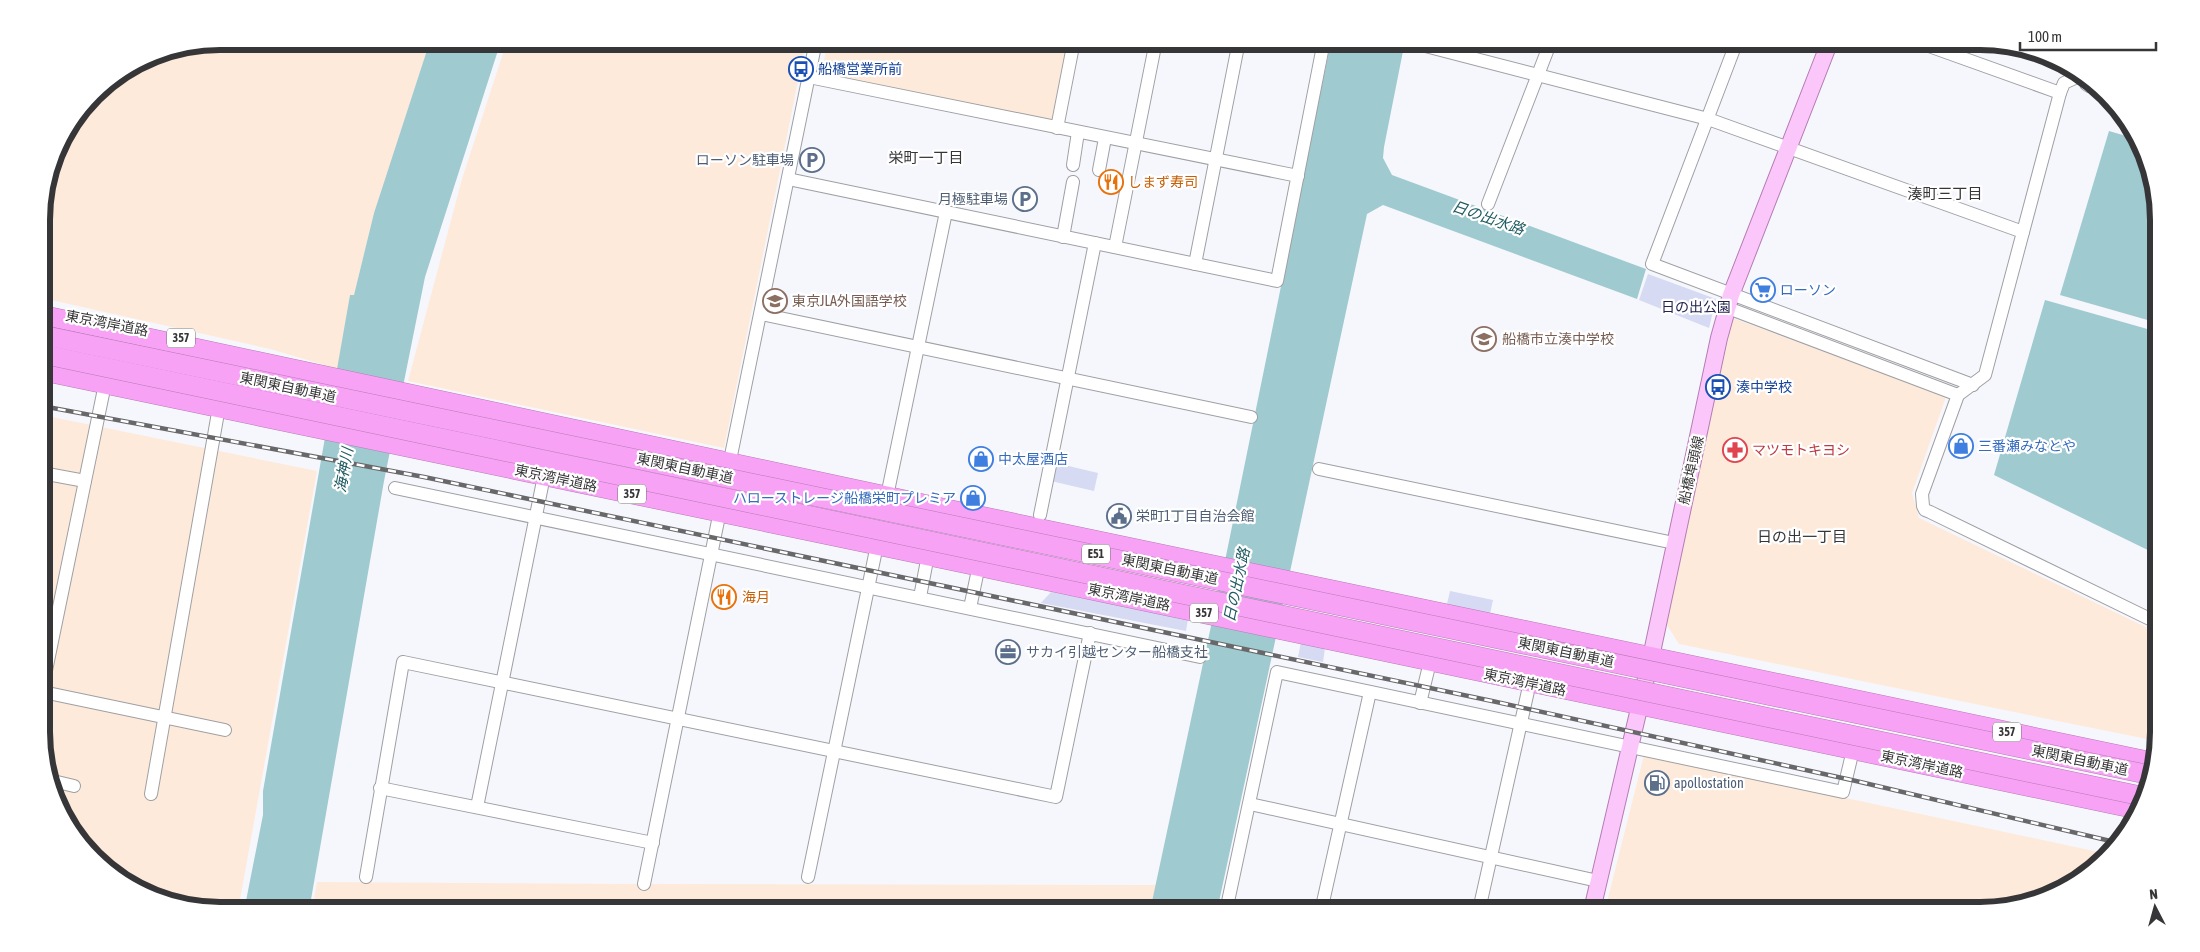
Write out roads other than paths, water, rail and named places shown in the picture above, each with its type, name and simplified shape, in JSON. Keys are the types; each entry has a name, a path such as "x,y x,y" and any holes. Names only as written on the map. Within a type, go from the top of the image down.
{"highway":[{"name":"東京湾岸道路","path":"50,312 237,350 302,367 317,375"},
{"name":"東京湾岸道路","path":"50,318 887,496 1542,632 1861,702 2148,761"},
{"name":"東関東自動車道","path":"50,336 2144,774"},
{"name":"東関東自動車道","path":"50,356 2138,795"},
{"name":"東京湾岸道路","path":"50,364 194,398 213,406"},
{"name":"東京湾岸道路","path":"50,373 979,565 1430,662 2131,808"},
{"path":"565,427 578,438 606,449 608,461 613,466 702,486 711,490 720,512"},
{"path":"730,462 733,480 738,488 785,499 798,520 853,535 857,540"}],"main road":[{"name":"船橋埠頭線","path":"1594,902 1729,301 1826,50"}],"street":[{"path":"644,884 814,50"},
{"path":"1057,128 1072,50"},
{"path":"1115,247 1154,50"},
{"path":"1195,264 1237,50"},
{"path":"788,179 1277,281 1322,50"},
{"path":"1442,50 1708,119 1788,146 1900,190 2023,232"},
{"path":"1488,204 1547,50"},
{"path":"1734,50 1652,264 1729,301 1958,395"},
{"path":"1940,50 2060,93"},
{"path":"809,77 1298,176"},
{"path":"2073,79 2064,83 2060,93 1985,375 1958,395 1922,494 1922,506 1925,510 2150,619"},
{"path":"1073,165 1078,132"},
{"path":"1099,170 1105,138"},
{"path":"1063,237 1073,182"},
{"path":"887,496 946,212"},
{"path":"1040,515 1095,243"},
{"path":"1729,301 1897,355 1973,385"},
{"path":"760,314 1251,417"},
{"path":"50,628 85,481 105,384"},
{"path":"151,794 165,717 213,406"},
{"path":"1319,468 1674,543"},
{"path":"50,474 85,481"},
{"path":"477,807 544,476"},
{"path":"395,488 536,516 1200,657"},
{"path":"808,877 877,544"},
{"path":"920,597 928,555"},
{"path":"970,608 979,565"},
{"path":"366,877 403,662 1056,797 1090,633"},
{"path":"1420,703 1430,662"},
{"path":"1228,902 1277,672 1843,792 1853,750"},
{"path":"1481,902 1530,682"},
{"path":"1323,902 1370,692"},
{"path":"50,693 225,730"},
{"path":"58,782 74,786"},
{"path":"380,788 653,843"},
{"path":"1250,804 1598,881"}],"water":[{"name":"海神川","path":"427,50 498,50 425,277 384,481 311,902 246,902 263,815 263,791 350,295 354,295 374,213"},
{"name":"日の出水路","path":"1329,50 1403,50 1383,158 1392,175 1646,269 1637,299 1383,205 1367,214 1219,902 1152,902 1226,556"},
{"path":"2109,131 2128,136 2137,155 2149,198 2150,321 2060,295"},
{"path":"2045,300 2150,330 2150,551 1994,475"}],"railway":[{"path":"50,407 424,477 1492,701 1856,781 2110,841"}],"place":[{"name":"船橋営業所前","path":"801,69"},
{"name":"ローソン駐車場","path":"812,160"},
{"name":"しまず寿司","path":"1111,182"},
{"name":"月極駐車場","path":"1025,199"},
{"name":"ローソン","path":"1763,290"},
{"name":"東京JLA外国語学校","path":"775,301"},
{"name":"船橋市立湊中学校","path":"1484,339"},
{"name":"湊中学校","path":"1718,387"},
{"name":"三番瀬みなとや","path":"1961,446"},
{"name":"マツモトキヨシ","path":"1735,450"},
{"name":"中太屋酒店","path":"981,459"},
{"name":"ハローストレージ船橋栄町プレミア","path":"973,498"},
{"name":"栄町1丁目自治会館","path":"1119,516"},
{"name":"海月","path":"724,597"},
{"name":"サカイ引越センター船橋支社","path":"1008,652"},
{"name":"apollostation","path":"1657,783"}],"district":[{"name":"栄町一丁目","path":"926,158"},
{"name":"湊町三丁目","path":"1945,194"},
{"name":"日の出一丁目","path":"1802,537"}],"park label":[{"name":"日の出公園","path":"1696,307"}]}
